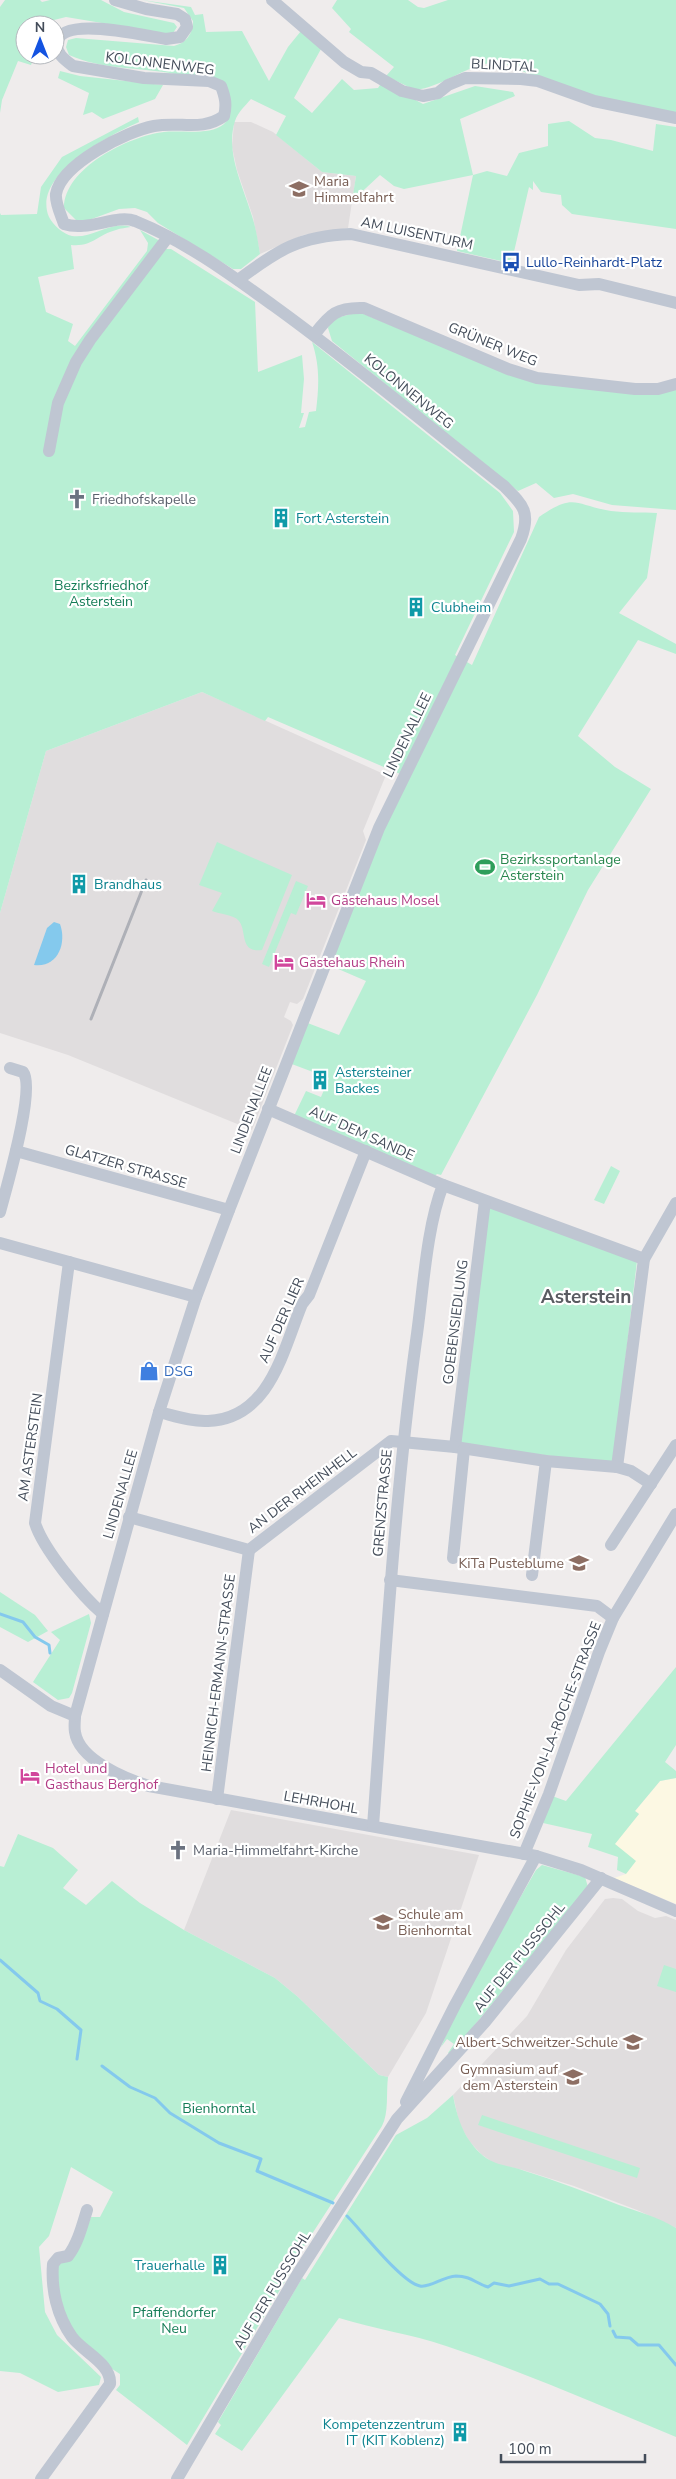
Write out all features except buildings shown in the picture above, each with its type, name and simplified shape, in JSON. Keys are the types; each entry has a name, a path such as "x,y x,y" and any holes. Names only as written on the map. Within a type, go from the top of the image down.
{"street":[{"name":"KOLONNENWEG","path":"115,0 177,14 185,19 187,27 180,37 166,39 76,27 62,33 58,40 57,50 64,59 73,66 144,78 209,81 221,86 226,99 224,116 206,126 166,124 152,127 108,144 80,162 62,182 56,194 59,212 64,224 76,228 132,220 168,238 238,280 314,335 504,486 520,502 525,512 526,524 521,539"},
{"name":"BLINDTAL","path":"272,0 344,62 361,72 371,73 402,91 423,96 438,93 448,85 465,78 521,79 538,81 603,103 676,118"},
{"name":"AM LUISENTURM","path":"238,280 274,254 295,243 330,235 363,235 579,285 600,284 676,303"},
{"path":"48,451 58,403 76,362 90,340 168,238"},
{"name":"GRÜNER WEG","path":"314,335 326,319 335,312 344,308 364,308 508,369 537,378 635,389 658,389 676,384"},
{"name":"LINDENALLEE","path":"75,1716 159,1412 196,1298 229,1210 379,828 521,539"},
{"path":"0,1212 16,1151 27,1081 23,1072 10,1068"},
{"name":"AUF DEM SANDE","path":"268,1108 443,1185"},
{"name":"GLATZER STRASSE","path":"16,1151 229,1210"},
{"name":"AUF DER LIER","path":"159,1412 197,1421 221,1420 243,1412 259,1398 270,1382 302,1304 309,1295 366,1151"},
{"path":"443,1185 644,1259"},
{"name":"GRENZSTRASSE","path":"373,1826 390,1580 403,1442 432,1224 443,1185"},
{"name":"GOEBENSIEDLUNG","path":"453,1558 459,1448 485,1201"},
{"path":"617,1467 644,1259 676,1204"},
{"path":"0,1243 196,1298"},
{"name":"AM ASTERSTEIN","path":"69,1262 35,1523 43,1542 90,1603 103,1614"},
{"name":"AN DER RHEINHELL","path":"130,1517 249,1550 391,1441 403,1442"},
{"path":"403,1442 546,1461 617,1467 631,1472 651,1484"},
{"path":"611,1545 676,1445"},
{"path":"532,1575 546,1461"},
{"name":"SOPHIE-VON-LA-ROCHE-STRASSE","path":"530,1855 549,1794 599,1652 613,1618 676,1514"},
{"name":"HEINRICH-ERMANN-STRASSE","path":"217,1799 249,1550"},
{"path":"390,1580 597,1606 613,1618"},
{"path":"0,1670 51,1706 75,1716"},
{"name":"LEHRHOHL","path":"75,1716 75,1733 78,1741 89,1756 106,1768 149,1786 530,1855 602,1878 676,1911"},
{"name":"AUF DER FUSSSOHL","path":"398,2120 530,1855"},
{"name":"AUF DER FUSSSOHL","path":"177,2479 298,2275 390,2131 507,1996 602,1878"},
{"path":"41,2479 110,2384 109,2375 104,2368 70,2333 61,2318 54,2295 52,2264 58,2258 68,2256 78,2240 87,2210"}],"shaded area":[{"name":"Maria Himmelfahrt","path":"234,122 251,122 273,132 322,172 356,176 348,228 303,235 260,254 253,217 237,170 232,147"},
{"path":"202,692 386,775 363,831 366,840 303,999 297,1004 290,1002 284,1017 291,1021 293,1025 252,1130 68,1055 0,1033 0,913 46,751"},
{"path":"676,1778 676,1904 614,1878 626,1874 614,1844 639,1814 635,1811 660,1781"},
{"path":"231,1810 479,1855 426,2013 388,2077 379,2075 298,1997 275,1978 184,1930"},
{"name":"Gymnasium auf dem Asterstein","path":"605,1899 622,1899 638,1911 655,1918 666,1916 676,1920 676,2228 637,2210 574,2186 523,2170 495,2164 481,2154 469,2141 459,2123 453,2095 527,2016 566,1950"}],"green space":[{"path":"5,0 40,0 42,2 50,0 101,0 124,12 174,23 177,27 173,33 168,34 65,17 65,15 15,15 16,65 2,100 0,113 0,7"},
{"path":"142,0 191,7 195,15 203,14 206,32 242,31 269,81 288,47 301,31 321,49 294,98 312,113 342,79 354,90 378,88 382,82 423,104 475,86 513,92 515,96 460,119 473,175 404,189 394,186 380,175 352,201 356,176 322,172 276,135 286,116 251,99 236,118 232,133 232,145 236,169 255,225 260,254 241,269 233,269 158,223 147,212 135,208 119,209 89,220 77,221 64,208 67,193 86,167 117,147 164,132 211,130 224,124 229,116 230,107 227,88 182,75 108,66 69,55 66,47 68,40 76,38 174,46 182,43 188,37 192,30 193,21 184,8"},
{"path":"337,0 408,0 418,7 424,8 448,0 676,0 676,114 583,92 495,62 471,68 434,85 415,90 386,76 394,67 349,32 351,29 332,8"},
{"path":"60,71 80,76 163,85 155,99 103,119 92,112 83,115 89,93 58,78"},
{"name":"Bezirksfriedhof Asterstein","path":"138,117 139,122 110,136 76,159 51,186 47,201 49,217 65,233 79,236 116,226 124,225 131,227 110,232 85,244 71,245 74,269 38,277 46,312 73,324 68,341 75,346 147,251 148,243 140,230 160,241 76,362 166,249 171,249 255,302 258,372 302,355 304,379 301,413 304,413 299,428 305,427 309,412 316,411 318,376 312,342 500,493 513,511 514,532 455,655 472,665 539,517 560,505 575,502 611,511 657,513 647,578 619,613 676,644 676,654 638,640 578,736 615,767 651,789 588,890 537,995 441,1175 437,1174 435,1176 294,1116 306,1091 321,1097 329,1078 289,1063 305,1022 339,1035 366,981 329,965 376,845 407,777 268,717 265,721 202,692 46,751 0,913 0,213 1,215 37,214 41,187 62,157"},
{"path":"569,121 595,138 611,140 653,151 656,124 676,127 676,229 572,214 562,205 561,195 541,192 533,181 533,190 529,187 513,256 509,261 502,259 501,261 457,251 473,175 487,171 507,176 519,153 548,146 548,124"},
{"path":"359,312 506,373 676,388 676,510 612,505 573,494 554,498 536,483 518,491 332,341 328,328 332,319"},
{"path":"217,842 292,875 262,950 254,950 246,944 243,929 236,918 212,911 222,893 199,885"},
{"path":"296,881 308,886 296,915 291,913 269,967 262,964"},
{"path":"611,1166 620,1171 604,1204 594,1200"},
{"path":"486,1205 637,1261 613,1464 460,1444"},
{"path":"0,1592 35,1615 48,1631 28,1642 0,1627"},
{"path":"89,1614 91,1623 72,1693 69,1698 58,1700 33,1682 60,1640 51,1632"},
{"path":"676,1667 676,1745 665,1762 676,1771 676,1778 660,1781 635,1811 639,1814 615,1844 636,1861 626,1874 617,1870 618,1857 588,1847 592,1834 543,1823 552,1796 566,1801"},
{"name":"Bienhorntal","path":"18,1834 53,1848 78,1870 63,1888 86,1905 112,1881 140,1903 184,1930 275,1978 298,1997 379,2075 388,2077 386,2109 382,2126 297,2257 293,2268 187,2445 116,2390 120,2385 120,2374 86,2348 67,2322 60,2301 56,2265 80,2246 91,2217 100,2217 113,2192 71,2167 49,2236 39,2247 45,2312 57,2335 101,2377 99,2385 58,2392 20,2373 0,2371 0,1866 4,1867"},
{"path":"542,1865 585,1877 588,1887 450,2055 448,2053 454,2044 447,2039 441,2047 460,2002 536,1870"},
{"path":"664,1965 676,1969 676,1992 657,1986"},
{"path":"453,2095 459,2119 465,2133 474,2147 490,2160 572,2187 655,2218 676,2228 676,2437 562,2389 475,2356 433,2342 339,2318 242,2451 215,2434 221,2425 218,2422 302,2278 305,2280 396,2135 427,2118"},
{"path":"482,2115 640,2168 637,2178 478,2125"}],"water":[{"path":"54,922 60,924 62,931 59,953 49,963 34,965 47,928"}],"waterway":[{"path":"0,1614 23,1622 35,1637 49,1645 50,1653"},
{"path":"0,1960 38,1993 40,2001 57,2009 81,2030 77,2059"},
{"path":"102,2066 130,2087 155,2098 170,2113 219,2143 261,2159 257,2171 333,2203"},
{"path":"347,2216 382,2256 412,2283 424,2286 446,2278 461,2276 488,2287 494,2283 509,2286 540,2279 549,2284 558,2284 600,2304 608,2314 610,2326"},
{"path":"613,2331 616,2337 630,2338 638,2345 659,2345 676,2365"}],"railway":[{"path":"91,1019 146,880"}],"place":[{"name":"Maria Himmelfahrt","path":"299,189"},
{"name":"Lullo-Reinhardt-Platz","path":"511,262"},
{"name":"Friedhofskapelle","path":"77,499"},
{"name":"Fort Asterstein","path":"281,518"},
{"name":"Clubheim","path":"416,607"},
{"name":"Bezirkssportanlage Asterstein","path":"485,867"},
{"name":"Brandhaus","path":"79,884"},
{"name":"Gästehaus Mosel","path":"316,900"},
{"name":"Gästehaus Rhein","path":"284,962"},
{"name":"Astersteiner Backes","path":"320,1080"},
{"name":"DSG","path":"149,1371"},
{"name":"KiTa Pusteblume","path":"579,1563"},
{"name":"Hotel und Gasthaus Berghof","path":"30,1776"},
{"name":"Maria-Himmelfahrt-Kirche","path":"178,1850"},
{"name":"Schule am Bienhorntal","path":"383,1922"},
{"name":"Albert-Schweitzer-Schule","path":"633,2042"},
{"name":"Gymnasium auf dem Asterstein","path":"573,2077"},
{"name":"Trauerhalle","path":"220,2265"},
{"name":"Kompetenzzentrum IT (KIT Koblenz)","path":"460,2432"}],"district":[{"name":"Asterstein","path":"586,1296"}],"park label":[{"name":"Pfaffendorfer Neu","path":"174,2320"}]}
